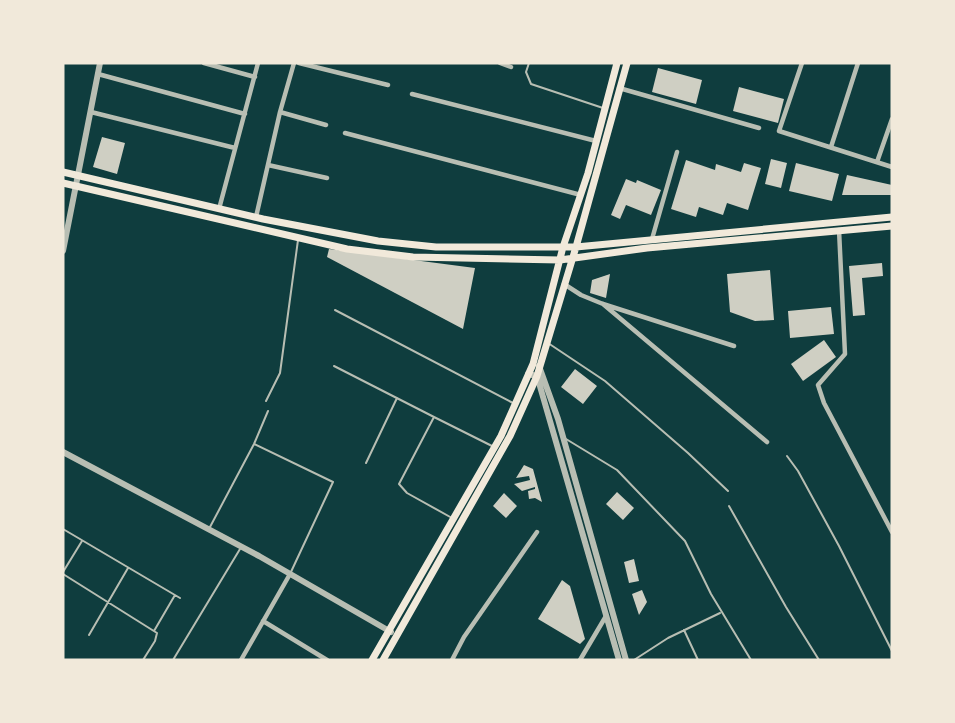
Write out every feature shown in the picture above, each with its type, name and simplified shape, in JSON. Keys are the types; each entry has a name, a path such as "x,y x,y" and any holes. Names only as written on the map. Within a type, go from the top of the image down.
{"main road":[{"path":"384,660 510,436 537,376 536,365 563,246 596,141 617,63"},
{"path":"372,660 495,447 528,374 536,365 547,342 627,63"},
{"path":"63,172 256,217 378,241 436,247 485,249 576,247 892,217"},
{"path":"63,183 347,249 413,257 560,261 647,248 892,226"}],"street":[{"path":"63,251 65,231 79,176 100,63"},
{"path":"207,63 255,77"},
{"path":"219,208 258,63"},
{"path":"256,217 279,112 294,63"},
{"path":"299,63 388,85"},
{"path":"501,63 511,67"},
{"path":"802,63 779,130 892,167"},
{"path":"831,147 858,63"},
{"path":"98,74 245,114"},
{"path":"619,88 759,128"},
{"path":"412,94 596,141"},
{"path":"91,112 236,148"},
{"path":"279,112 326,125"},
{"path":"877,162 892,119"},
{"path":"345,133 580,195"},
{"path":"651,239 677,152"},
{"path":"268,165 327,178"},
{"path":"839,230 845,354 818,385 824,403 892,532"},
{"path":"564,284 581,295 603,304 734,346"},
{"path":"603,304 767,442"},
{"path":"536,365 563,437 626,660"},
{"path":"528,374 537,376 619,660"},
{"path":"63,452 241,547 397,636"},
{"path":"452,660 464,637 537,532"},
{"path":"250,660 242,658 290,574"},
{"path":"580,660 606,616"},
{"path":"263,621 327,660"}],"lane":[{"path":"529,63 526,72 531,84 604,109"},
{"path":"266,401 280,373 298,238"},
{"path":"335,310 515,405"},
{"path":"547,342 605,381 729,491"},
{"path":"334,366 495,447"},
{"path":"366,463 397,398"},
{"path":"208,529 254,444 268,411"},
{"path":"434,417 399,484 407,493 454,519"},
{"path":"563,437 617,470 685,541 722,612 751,660"},
{"path":"254,444 333,482 290,574"},
{"path":"787,456 798,471 839,546 892,651"},
{"path":"729,506 819,660"},
{"path":"63,529 180,598"},
{"path":"82,540 63,573 157,633 155,641 143,660"},
{"path":"173,660 241,547"},
{"path":"89,635 128,568"},
{"path":"154,631 175,595"},
{"path":"634,660 668,638 722,612"},
{"path":"684,630 699,660"}],"building":[{"path":"658,68 702,80 696,104 652,92"},
{"path":"739,87 784,99 778,123 733,111"},
{"path":"102,137 125,143 117,174 93,167"},
{"path":"771,159 787,163 781,188 765,184"},
{"path":"686,160 715,170 716,164 741,172 744,163 761,168 748,210 727,203 723,215 699,207 696,217 671,209"},
{"path":"796,163 839,174 832,201 789,191"},
{"path":"847,175 892,185 892,195 842,195"},
{"path":"626,179 636,183 637,180 661,190 651,215 626,205 620,219 611,215"},
{"path":"329,249 475,268 463,329 327,257"},
{"path":"882,263 883,276 862,278 865,315 853,316 849,266"},
{"path":"770,270 774,320 755,321 730,312 727,274"},
{"path":"610,274 606,298 590,293 592,280"},
{"path":"831,307 834,334 790,338 788,311"},
{"path":"824,340 836,357 803,381 791,364"},
{"path":"575,369 597,386 583,404 561,387"},
{"path":"524,465 533,469 542,502 535,498 529,499 528,491 535,487 522,491 514,484 530,480 529,476 516,478"},
{"path":"617,492 634,508 623,520 606,504"},
{"path":"504,493 517,506 506,518 493,506"},
{"path":"634,559 639,581 629,583 624,562"},
{"path":"562,580 570,586 585,639 580,644 538,619"},
{"path":"642,590 647,602 639,615 632,594"}]}
